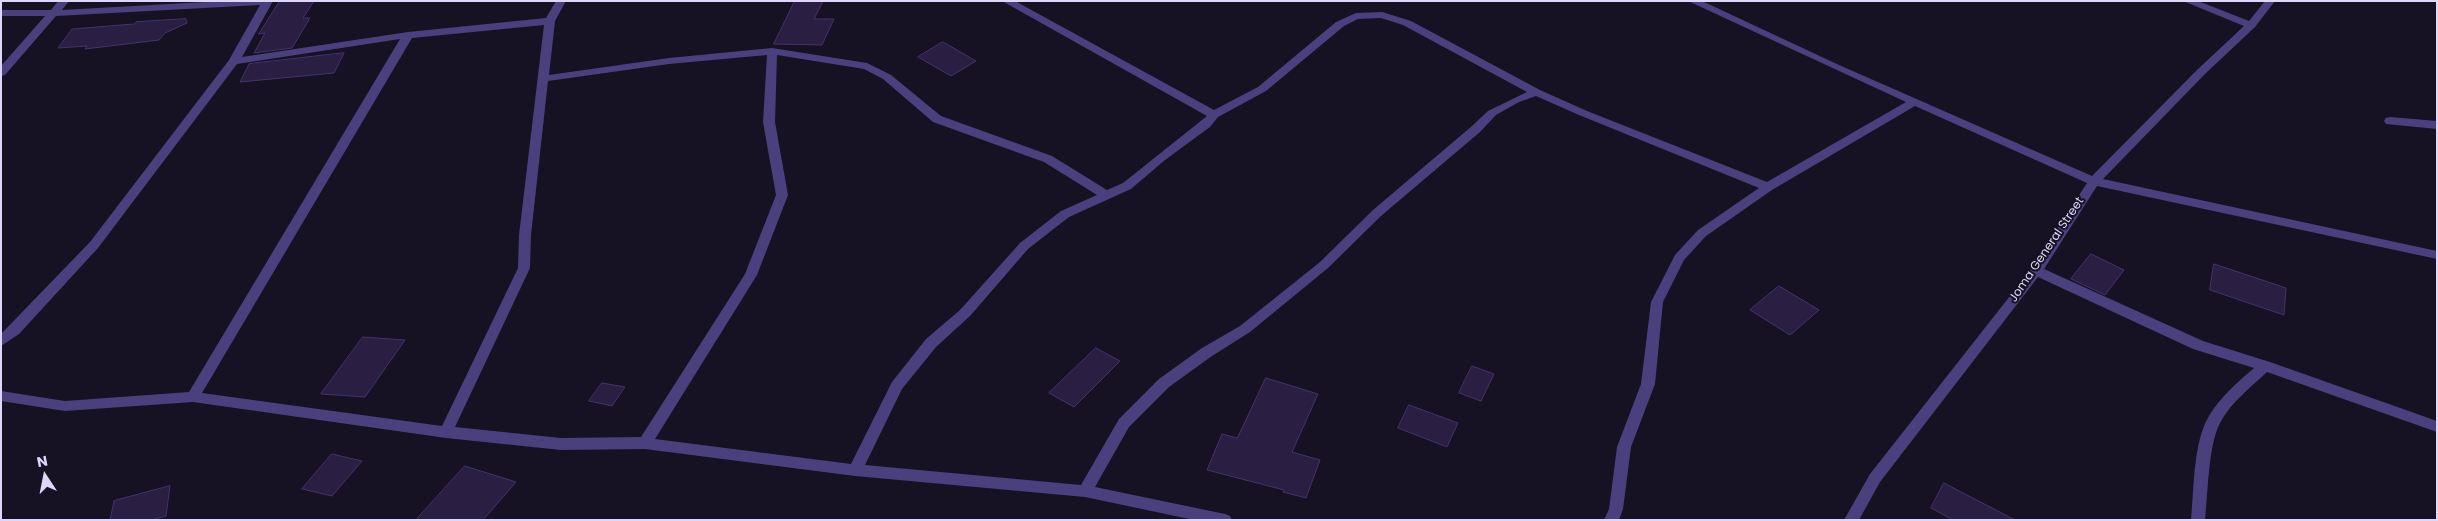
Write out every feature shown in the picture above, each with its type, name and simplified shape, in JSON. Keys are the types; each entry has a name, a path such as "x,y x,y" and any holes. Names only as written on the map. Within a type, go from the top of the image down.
{"street":[{"path":"1,73 64,1"},
{"path":"1,13 54,13 268,1"},
{"path":"1,341 14,331 94,245 234,61 268,1"},
{"path":"446,432 524,268 542,79 550,21 561,1"},
{"path":"1007,1 1214,116"},
{"path":"2188,1 2251,25"},
{"name":"Joma General Street","path":"1851,520 1875,478 2036,271 2094,180 2201,72 2251,25 2270,1"},
{"path":"1696,2 1914,102 2094,180 2437,254"},
{"path":"854,470 897,386 931,343 965,313 1024,246 1065,214 1127,186 1214,116 1262,89 1340,24 1356,16 1382,14 1407,23 1536,92 1768,187"},
{"path":"234,61 408,35 550,21"},
{"path":"193,397 408,35"},
{"path":"542,79 669,61 772,51 867,66 887,77 938,119 1048,159 1107,196"},
{"path":"645,442 751,275 782,195 769,122 772,51"},
{"path":"1085,490 1124,423 1164,383 1207,352 1245,329 1324,265 1377,214 1492,113 1515,100 1536,92"},
{"path":"1611,520 1616,508 1624,447 1648,384 1657,302 1679,258 1702,233 1768,187 1914,102"},
{"path":"2390,120 2437,125"},
{"path":"2036,271 2198,345 2265,366 2437,428"},
{"path":"2198,520 2203,469 2213,421 2265,366"},
{"path":"1,396 65,406 193,397 446,432 561,444 645,442 854,470 1085,490 1226,520"}],"building":[{"path":"280,1 314,1 303,18 310,18 292,48 254,53 265,33 259,34"},
{"path":"795,1 823,1 814,19 834,19 822,45 774,44"},
{"path":"186,19 187,23 165,33 159,40 85,49 87,46 58,48 72,29"},
{"path":"943,42 976,61 951,76 918,57"},
{"path":"344,53 334,73 240,82 249,64"},
{"path":"2091,254 2124,270 2105,295 2071,279"},
{"path":"2214,264 2286,288 2284,315 2210,290"},
{"path":"1779,286 1819,310 1790,335 1750,310"},
{"path":"363,337 405,340 365,397 321,394"},
{"path":"1096,348 1120,361 1074,407 1049,393"},
{"path":"1472,366 1494,374 1481,401 1459,393"},
{"path":"1266,378 1318,394 1292,452 1320,460 1306,498 1283,492 1284,490 1207,470 1222,434 1237,438"},
{"path":"602,383 625,387 612,406 589,401"},
{"path":"1409,405 1458,423 1447,447 1398,428"},
{"path":"332,454 362,461 332,496 302,489"},
{"path":"465,466 516,482 483,520 416,520"},
{"path":"1944,483 2015,520 1953,520 1931,508"},
{"path":"170,486 166,516 151,520 110,520 114,501"}]}
